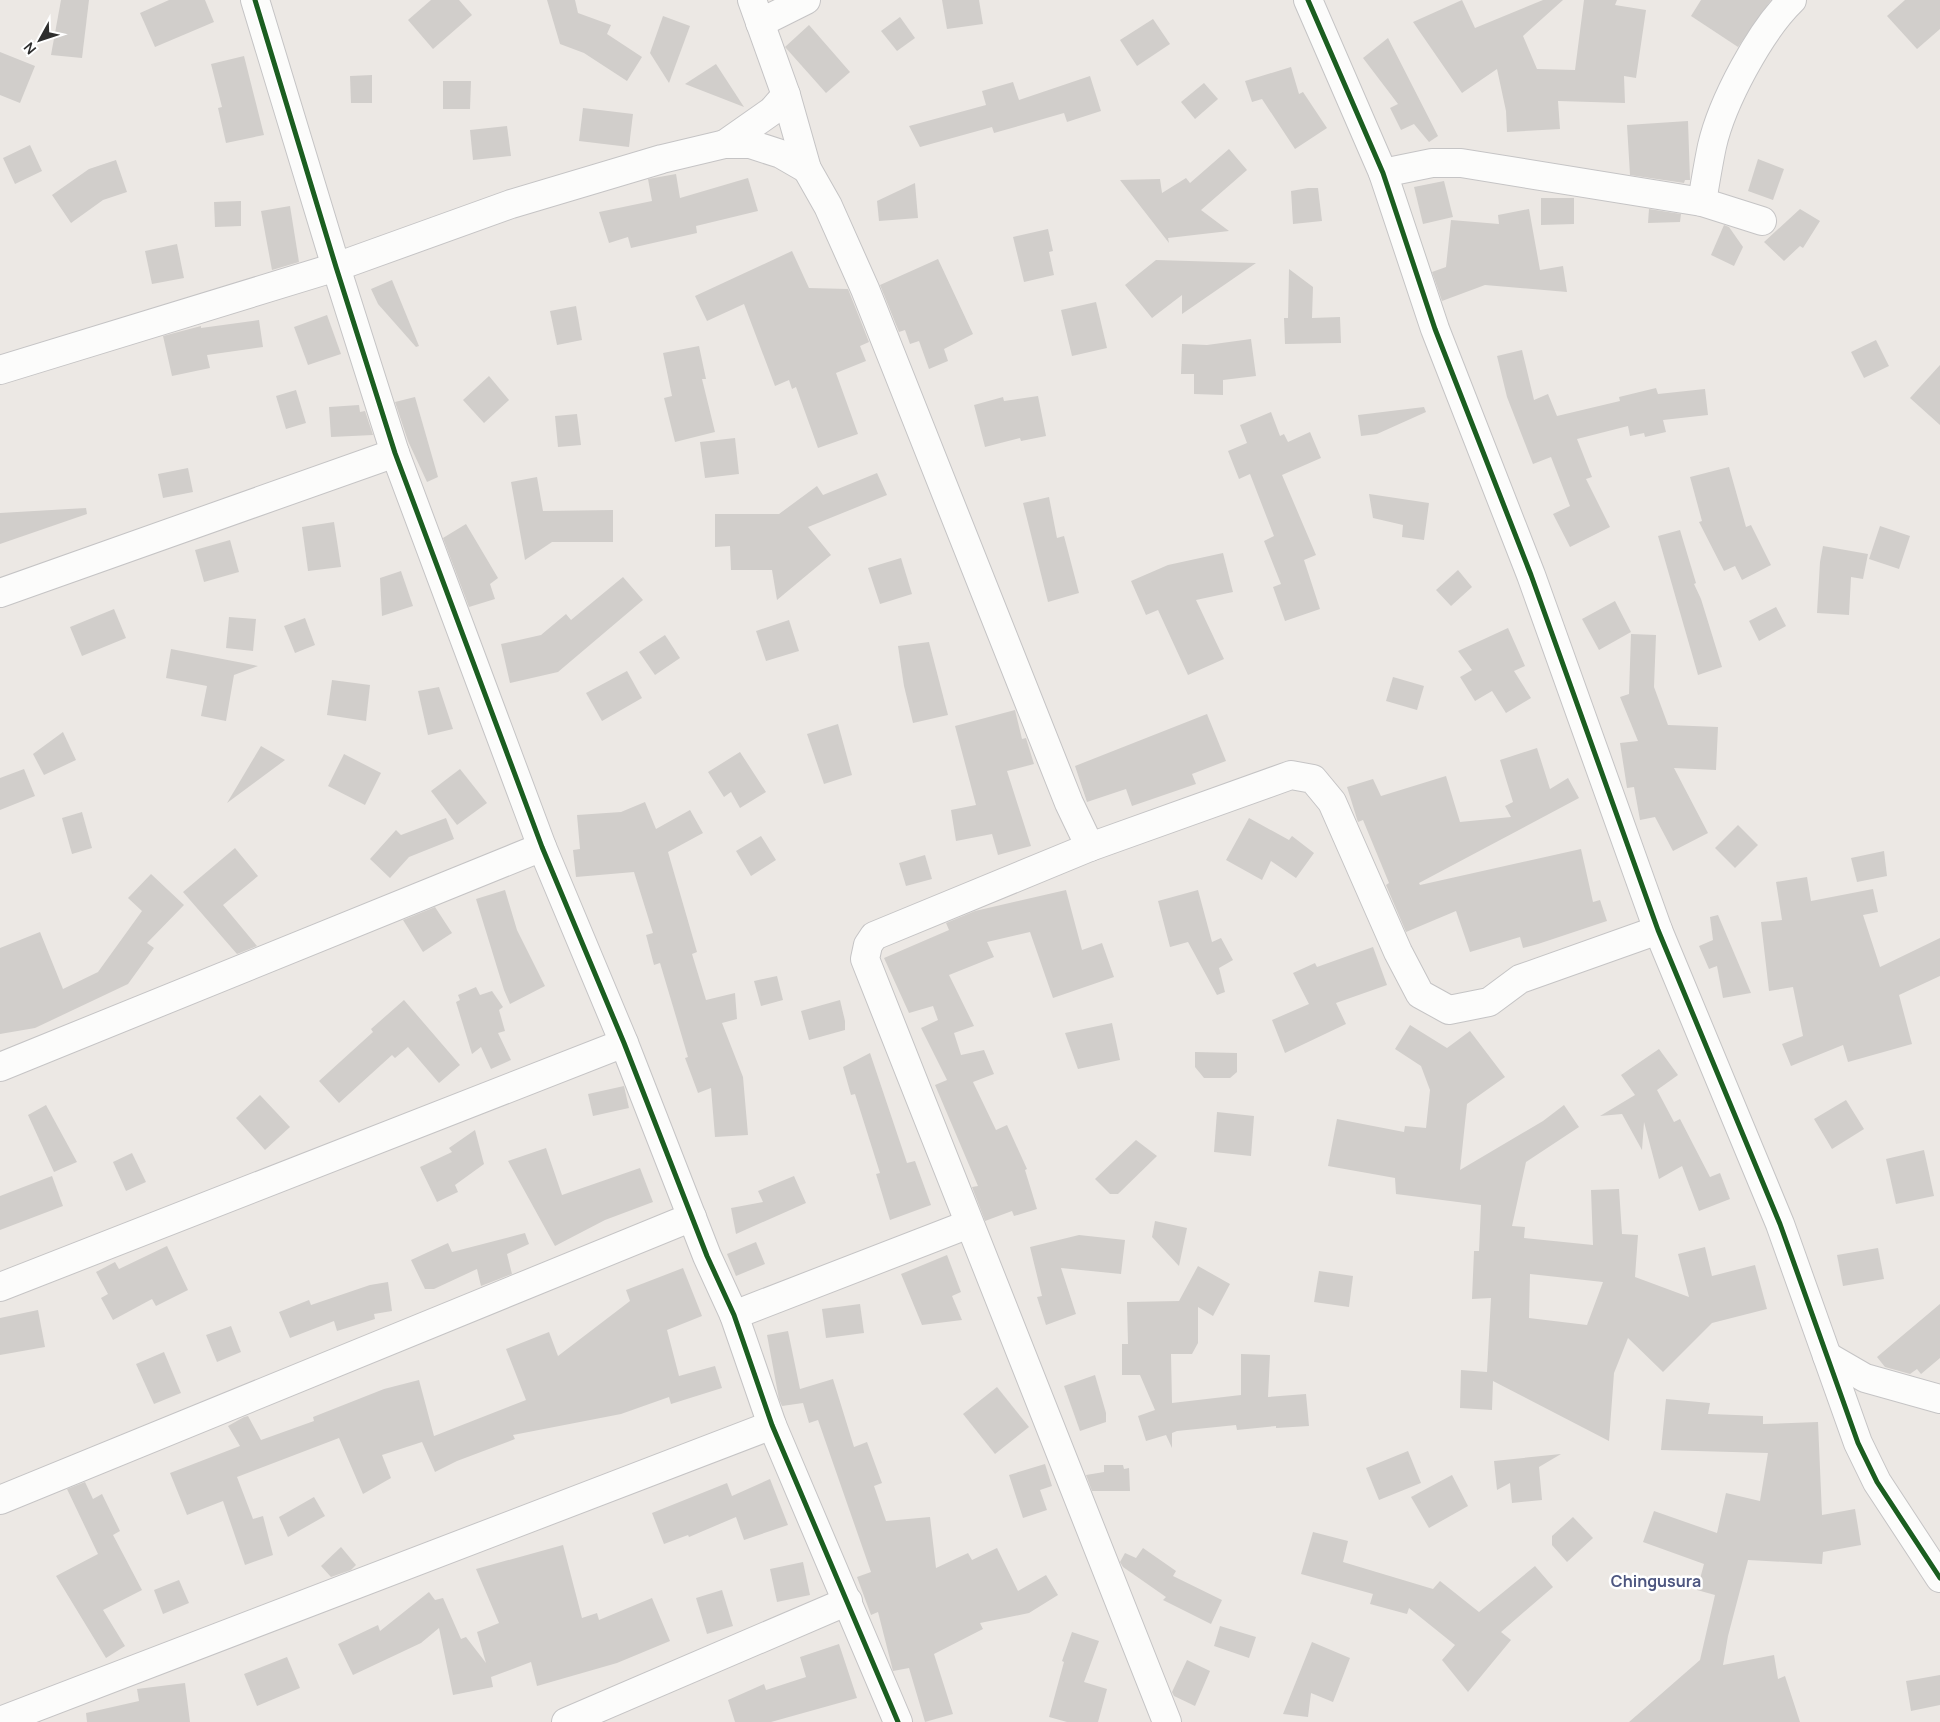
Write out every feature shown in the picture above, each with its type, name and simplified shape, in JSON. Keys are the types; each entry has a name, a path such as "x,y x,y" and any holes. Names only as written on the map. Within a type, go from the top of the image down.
{"street":[{"path":"255,0 336,267 395,452 542,847 624,1043 692,1217 734,1315 772,1425 898,1722"},
{"path":"806,0 756,11 786,95 807,169 828,206 865,289 1066,794 1090,847"},
{"path":"1308,0 1382,173 1435,329 1531,575 1658,930 1780,1224 1858,1444 1877,1482 1940,1578"},
{"path":"1702,202 1712,145 1723,114 1759,39 1792,0"},
{"path":"725,144 772,111 786,95"},
{"path":"0,370 336,267 511,204 662,159 725,144 750,144 781,154 807,169"},
{"path":"1382,173 1432,162 1461,163 1702,202 1762,220"},
{"path":"0,593 395,452"},
{"path":"1168,1722 865,959 868,945 874,936 1090,847 1291,776 1313,779 1332,802 1398,952 1420,994 1450,1010 1489,1002 1520,979 1658,930"},
{"path":"0,1067 542,847"},
{"path":"0,1287 624,1043"},
{"path":"0,1500 692,1217"},
{"path":"734,1315 969,1224"},
{"path":"1827,1356 1865,1378 1940,1399"},
{"path":"0,1721 772,1425"},
{"path":"566,1722 848,1601"}],"building":[{"path":"61,0 89,0 82,58 51,55"},
{"path":"169,0 205,0 214,22 155,47 140,13"},
{"path":"431,0 459,0 472,15 433,49 408,20"},
{"path":"547,0 575,0 578,13 611,25 607,34 642,57 627,81 584,53 560,44"},
{"path":"942,0 979,0 983,24 947,29"},
{"path":"1462,0 1475,28 1543,0 1563,0 1523,36 1537,69 1575,70 1584,0 1617,0 1615,5 1646,10 1636,78 1624,76 1625,103 1558,101 1560,129 1507,132 1506,111 1497,69 1462,93 1413,22"},
{"path":"1701,0 1771,0 1738,47 1691,16"},
{"path":"1905,0 1940,0 1940,29 1917,49 1887,16"},
{"path":"663,16 690,26 669,83 650,53"},
{"path":"900,17 915,38 897,51 881,31"},
{"path":"1153,19 1170,44 1137,66 1120,40"},
{"path":"809,25 850,72 826,93 785,47"},
{"path":"1388,38 1438,136 1429,142 1414,124 1401,130 1390,108 1398,104 1363,58"},
{"path":"0,52 35,66 20,103 0,95"},
{"path":"244,56 264,135 226,143 218,108 222,107 211,64"},
{"path":"716,64 744,107 685,84"},
{"path":"1291,67 1299,94 1303,92 1327,128 1295,149 1262,99 1252,102 1245,81"},
{"path":"372,75 372,103 351,103 350,76"},
{"path":"1090,76 1101,111 1067,122 1064,113 994,133 992,127 920,147 909,126 986,105 982,91 1013,82 1019,100"},
{"path":"443,81 471,81 470,109 443,109"},
{"path":"1204,83 1218,99 1195,119 1181,102"},
{"path":"583,108 633,114 629,147 579,141"},
{"path":"1688,121 1690,180 1685,180 1684,183 1630,175 1627,125"},
{"path":"507,126 511,156 473,160 470,130"},
{"path":"30,145 42,171 15,184 3,158"},
{"path":"1229,149 1247,170 1201,210 1229,231 1168,238 1169,243 1120,180 1160,179 1162,193 1186,178 1190,183"},
{"path":"1758,159 1784,169 1773,200 1748,191"},
{"path":"116,160 127,192 103,200 71,223 52,195 89,169"},
{"path":"676,174 680,198 748,178 758,211 696,226 697,233 631,248 628,237 609,243 599,212 652,201 648,179"},
{"path":"1444,181 1453,217 1423,224 1414,187"},
{"path":"915,183 918,218 879,221 877,201"},
{"path":"1318,188 1322,221 1293,224 1291,191"},
{"path":"1541,198 1574,198 1574,224 1541,225"},
{"path":"241,201 241,226 215,227 214,202"},
{"path":"290,206 299,262 272,270 261,211"},
{"path":"1529,209 1540,270 1563,266 1567,292 1485,285 1442,301 1432,272 1446,267 1451,220 1499,224 1498,215"},
{"path":"1649,209 1681,214 1680,222 1648,223"},
{"path":"1800,209 1820,221 1803,248 1800,246 1784,261 1764,242"},
{"path":"1724,225 1729,227 1743,247 1734,266 1711,255"},
{"path":"1048,229 1053,251 1049,252 1054,275 1024,282 1013,237"},
{"path":"177,244 184,278 152,284 145,251"},
{"path":"792,251 809,288 848,289 869,342 860,346 866,361 836,373 858,434 818,448 796,387 792,389 789,380 775,386 744,304 707,321 695,296"},
{"path":"938,259 973,334 944,349 948,361 929,369 919,341 910,344 905,330 899,332 880,285"},
{"path":"1156,260 1256,263 1182,314 1182,295 1152,318 1125,285"},
{"path":"1289,269 1313,287 1312,318 1340,317 1341,343 1285,344 1284,318 1288,318"},
{"path":"392,280 419,346 416,347 378,304 371,289"},
{"path":"1096,302 1107,348 1072,356 1061,310"},
{"path":"576,306 582,340 557,345 550,311"},
{"path":"327,315 341,354 308,365 294,327"},
{"path":"259,320 263,347 207,355 210,368 172,376 163,336 201,326 201,328"},
{"path":"1251,339 1256,376 1223,380 1223,395 1194,394 1194,374 1181,374 1182,344 1207,345"},
{"path":"1876,340 1889,366 1864,378 1851,352"},
{"path":"699,346 706,379 702,379 715,432 675,442 664,398 672,396 663,353"},
{"path":"1522,350 1534,400 1548,394 1557,416 1620,401 1619,397 1656,388 1658,394 1705,389 1708,415 1663,420 1666,432 1645,437 1644,433 1630,436 1628,426 1577,439 1592,477 1586,479 1610,527 1570,547 1553,514 1570,506 1551,457 1533,464 1507,397 1497,356"},
{"path":"1940,365 1940,425 1910,398"},
{"path":"489,376 509,400 484,423 463,400"},
{"path":"296,390 306,423 286,429 276,396"},
{"path":"1038,396 1046,436 1021,441 1020,438 985,447 974,405 1003,397 1004,401"},
{"path":"415,397 438,477 427,482 408,441 395,402"},
{"path":"359,405 360,412 365,411 373,435 331,437 329,407"},
{"path":"1424,407 1426,412 1377,434 1361,436 1358,415"},
{"path":"1271,412 1280,436 1284,434 1288,442 1310,432 1321,458 1282,475 1316,555 1304,560 1320,609 1285,621 1273,587 1281,584 1264,541 1274,536 1250,474 1239,479 1228,451 1247,443 1240,425"},
{"path":"577,414 581,445 558,447 555,416"},
{"path":"735,438 739,474 705,478 700,442"},
{"path":"1729,467 1746,527 1751,525 1771,565 1742,580 1735,566 1724,571 1699,522 1702,521 1690,477"},
{"path":"188,468 193,492 163,498 158,474"},
{"path":"877,473 887,495 808,527 831,555 777,600 772,570 731,570 730,546 715,547 715,514 779,514 817,486 823,495"},
{"path":"537,477 543,511 613,510 613,542 552,542 525,560 511,482"},
{"path":"1369,494 1429,503 1424,540 1402,537 1403,525 1373,518"},
{"path":"1049,497 1057,538 1064,536 1079,593 1048,602 1023,503"},
{"path":"86,508 87,514 0,544 0,513"},
{"path":"334,522 341,567 308,571 302,527"},
{"path":"466,524 498,578 490,584 495,599 469,607 443,538"},
{"path":"1880,526 1910,536 1899,569 1869,559"},
{"path":"1680,530 1696,583 1694,584 1701,599 1722,667 1698,675 1658,536"},
{"path":"230,540 239,572 204,582 195,550"},
{"path":"1823,546 1868,554 1863,579 1851,577 1849,615 1817,613 1820,562"},
{"path":"1223,553 1233,592 1196,600 1224,659 1188,675 1158,610 1146,615 1131,581 1168,565"},
{"path":"901,558 912,594 880,604 868,568"},
{"path":"1458,570 1472,587 1451,606 1436,590"},
{"path":"401,571 413,606 382,616 380,578"},
{"path":"623,577 643,600 558,672 510,683 501,644 541,635 566,614 571,620"},
{"path":"1615,601 1631,632 1599,650 1582,619"},
{"path":"1776,607 1786,626 1759,641 1749,621"},
{"path":"114,609 126,638 82,656 70,627"},
{"path":"229,617 256,619 253,651 226,648"},
{"path":"305,618 315,645 295,653 284,626"},
{"path":"789,620 799,651 766,661 756,631"},
{"path":"1508,628 1525,666 1514,671 1531,698 1506,713 1492,691 1475,701 1460,677 1472,670 1458,651"},
{"path":"1631,634 1656,635 1654,687 1668,725 1718,727 1716,770 1674,768 1708,833 1673,851 1655,817 1640,820 1634,787 1627,788 1620,743 1638,741 1620,697 1629,694"},
{"path":"665,635 680,658 655,675 639,652"},
{"path":"929,642 948,715 913,723 904,686 898,646"},
{"path":"171,649 258,666 234,675 226,721 201,716 207,686 166,678"},
{"path":"627,671 642,698 602,721 586,693"},
{"path":"1393,677 1424,686 1417,710 1386,701"},
{"path":"332,680 370,685 366,721 327,715"},
{"path":"439,687 453,729 428,735 418,691"},
{"path":"1015,710 1022,739 1026,738 1034,764 1007,771 1031,846 998,855 992,834 956,841 951,810 976,805 955,726"},
{"path":"1207,714 1226,761 1192,774 1196,784 1132,806 1126,789 1087,802 1075,766"},
{"path":"838,724 852,775 824,784 807,734"},
{"path":"63,732 76,760 44,775 33,754"},
{"path":"261,746 285,760 227,803"},
{"path":"1537,748 1550,789 1568,778 1579,798 1419,883 1420,885 1581,849 1593,902 1600,900 1607,921 1523,948 1520,937 1470,952 1456,911 1406,932 1386,885 1389,883 1363,820 1358,822 1347,787 1373,779 1381,796 1446,776 1460,822 1511,817 1505,806 1513,802 1500,760"},
{"path":"740,752 766,792 740,808 731,792 724,797 708,772"},
{"path":"344,754 381,773 365,805 328,786"},
{"path":"24,769 35,796 0,810 0,778"},
{"path":"460,769 487,803 457,825 431,791"},
{"path":"645,802 656,829 690,810 703,833 668,852 697,952 692,954 706,1000 735,993 737,1019 722,1023 743,1077 748,1135 715,1137 711,1088 698,1093 685,1058 688,1057 660,963 654,965 646,935 653,933 634,872 576,877 573,850 580,849 577,815 621,812"},
{"path":"82,812 92,848 72,854 62,818"},
{"path":"446,818 454,839 409,857 390,878 370,859 396,830 401,835"},
{"path":"1249,818 1289,840 1292,836 1314,853 1296,878 1271,861 1262,880 1226,860"},
{"path":"1738,825 1758,845 1735,868 1715,848"},
{"path":"761,836 776,860 751,876 736,851"},
{"path":"235,848 258,876 223,905 257,946 237,954 183,892"},
{"path":"1884,851 1887,876 1857,882 1851,858"},
{"path":"925,855 932,879 906,886 899,863"},
{"path":"151,874 184,905 147,943 154,948 128,984 35,1028 0,1034 0,948 40,932 63,989 98,972 142,911 128,898"},
{"path":"1807,877 1811,901 1873,889 1878,912 1863,915 1880,967 1940,938 1940,976 1899,995 1912,1044 1848,1062 1843,1045 1791,1066 1782,1044 1803,1036 1793,987 1769,991 1761,922 1782,920 1776,882"},
{"path":"505,890 517,930 545,986 510,1004 476,899"},
{"path":"1066,890 1082,950 1102,943 1114,977 1053,998 1030,932 987,942 994,957 949,975 974,1026 954,1033 961,1055 984,1050 994,1074 973,1082 996,1130 1007,1125 1027,1169 1025,1170 1037,1209 1014,1216 1012,1211 985,1221 972,1187 978,1186 935,1085 947,1080 921,1028 938,1020 933,1006 909,1013 884,958 949,930 946,923 975,911"},
{"path":"1198,890 1212,942 1221,938 1233,960 1219,968 1225,992 1217,995 1188,942 1170,947 1158,901"},
{"path":"435,907 452,933 423,952 403,920"},
{"path":"1718,915 1751,993 1723,998 1717,966 1709,969 1699,946 1713,940 1710,917"},
{"path":"1373,947 1387,985 1336,1003 1346,1024 1285,1053 1272,1020 1309,1004 1293,973 1315,963 1317,967"},
{"path":"777,976 783,1000 761,1006 754,981"},
{"path":"476,987 480,995 492,991 503,1007 499,1010 505,1031 498,1033 511,1060 491,1069 481,1047 472,1054 456,1002 460,1000 458,995"},
{"path":"404,1000 460,1065 439,1083 408,1047 395,1058 392,1055 339,1103 319,1081 373,1032 371,1029"},
{"path":"840,1000 845,1030 809,1040 801,1011"},
{"path":"1112,1023 1120,1060 1078,1069 1065,1033"},
{"path":"1410,1025 1447,1048 1470,1031 1505,1077 1467,1104 1460,1170 1543,1121 1564,1105 1579,1127 1526,1162 1512,1226 1525,1227 1524,1238 1593,1245 1591,1190 1619,1189 1622,1234 1638,1235 1635,1277 1689,1297 1678,1254 1705,1247 1712,1276 1755,1265 1767,1309 1712,1323 1663,1372 1628,1338 1614,1373 1609,1441 1493,1381 1492,1410 1460,1408 1461,1370 1487,1372 1491,1298 1472,1299 1474,1251 1479,1251 1481,1205 1396,1194 1395,1178 1328,1166 1337,1119 1404,1132 1405,1126 1426,1128 1430,1090 1421,1066 1395,1049","holes":["1530,1274 1603,1282 1587,1325 1529,1318"]},
{"path":"1659,1049 1678,1075 1657,1090 1674,1122 1680,1119 1710,1177 1720,1173 1730,1199 1699,1211 1682,1166 1659,1179 1644,1122 1642,1150 1622,1114 1600,1116 1635,1095 1621,1075"},
{"path":"1195,1052 1237,1053 1237,1072 1230,1078 1204,1078 1195,1067"},
{"path":"870,1053 907,1163 915,1161 931,1205 890,1220 876,1174 880,1173 855,1094 851,1095 843,1067"},
{"path":"624,1086 629,1108 593,1116 588,1094"},
{"path":"260,1095 290,1127 265,1150 236,1118"},
{"path":"1846,1100 1864,1129 1832,1149 1814,1119"},
{"path":"46,1105 77,1162 54,1172 28,1115"},
{"path":"1217,1112 1254,1116 1251,1156 1214,1152"},
{"path":"475,1130 484,1164 455,1185 458,1192 437,1202 420,1167 452,1152 449,1148"},
{"path":"1136,1140 1157,1156 1118,1194 1110,1194 1095,1179"},
{"path":"546,1148 562,1195 640,1168 653,1202 605,1220 555,1246 508,1161"},
{"path":"1924,1150 1934,1196 1896,1204 1886,1159"},
{"path":"132,1153 146,1182 126,1191 113,1162"},
{"path":"52,1176 63,1206 0,1230 0,1196"},
{"path":"794,1176 806,1203 736,1234 731,1208 763,1202 758,1191"},
{"path":"1155,1221 1187,1228 1179,1266 1152,1237"},
{"path":"525,1233 529,1244 507,1254 512,1274 481,1286 477,1269 434,1289 425,1289 411,1260 448,1243 452,1252"},
{"path":"1079,1235 1125,1240 1121,1274 1061,1268 1076,1314 1046,1325 1037,1297 1042,1296 1030,1247"},
{"path":"756,1242 765,1264 736,1276 727,1254"},
{"path":"167,1246 188,1290 156,1306 152,1299 113,1320 101,1298 108,1294 96,1272 115,1262 119,1269"},
{"path":"1878,1248 1884,1279 1843,1286 1837,1255"},
{"path":"947,1255 961,1292 952,1296 962,1320 922,1325 901,1274"},
{"path":"1198,1266 1230,1284 1213,1316 1198,1307 1198,1343 1192,1354 1171,1354 1172,1403 1241,1395 1241,1354 1270,1355 1268,1397 1306,1394 1309,1426 1276,1428 1276,1426 1237,1430 1236,1425 1177,1431 1172,1433 1172,1448 1166,1435 1146,1441 1138,1416 1155,1410 1140,1375 1122,1375 1122,1344 1128,1344 1127,1302 1179,1301"},
{"path":"683,1268 702,1316 667,1330 679,1376 715,1366 722,1388 671,1404 669,1397 621,1414 513,1435 515,1439 457,1461 435,1472 422,1442 382,1455 391,1478 363,1494 339,1438 237,1477 253,1519 263,1516 273,1555 245,1565 223,1501 187,1515 170,1473 240,1446 228,1426 244,1417 248,1416 261,1440 314,1421 313,1417 384,1389 419,1380 434,1436 526,1400 506,1349 549,1332 558,1356 630,1301 626,1290"},
{"path":"1319,1271 1353,1276 1349,1307 1314,1302"},
{"path":"388,1282 392,1311 374,1314 375,1319 337,1331 334,1321 290,1338 279,1312 309,1300 311,1305 370,1285"},
{"path":"860,1304 864,1333 826,1338 822,1309"},
{"path":"1940,1304 1940,1358 1921,1374 1917,1369 1910,1374 1885,1367 1877,1357"},
{"path":"38,1310 45,1347 0,1355 0,1318"},
{"path":"231,1326 241,1352 217,1362 206,1335"},
{"path":"788,1331 800,1389 833,1379 854,1447 867,1442 882,1483 874,1486 886,1521 930,1517 936,1568 968,1553 972,1560 997,1548 1018,1591 1046,1575 1058,1595 1029,1613 980,1623 983,1629 934,1654 953,1714 925,1722 909,1668 893,1671 878,1612 871,1615 857,1577 871,1572 818,1420 809,1423 803,1403 782,1406 779,1399 767,1335"},
{"path":"164,1352 181,1393 154,1404 136,1364"},
{"path":"1095,1375 1106,1413 1106,1422 1080,1431 1064,1386"},
{"path":"997,1387 1029,1427 995,1454 963,1414"},
{"path":"1666,1399 1710,1403 1708,1414 1763,1416 1763,1424 1818,1422 1822,1515 1855,1509 1861,1545 1823,1552 1822,1564 1748,1560 1728,1636 1723,1665 1774,1655 1778,1679 1785,1676 1800,1722 1629,1722 1700,1660 1715,1595 1697,1590 1704,1564 1643,1542 1654,1511 1717,1533 1726,1493 1760,1501 1768,1453 1661,1450"},
{"path":"1408,1451 1421,1483 1379,1500 1366,1468"},
{"path":"1561,1454 1539,1467 1542,1500 1512,1503 1510,1483 1497,1490 1494,1461"},
{"path":"1045,1464 1052,1486 1040,1490 1047,1510 1023,1518 1009,1475"},
{"path":"1104,1465 1123,1465 1124,1469 1129,1468 1130,1491 1092,1491 1086,1475 1104,1472"},
{"path":"1452,1475 1468,1506 1429,1528 1411,1497"},
{"path":"770,1479 788,1525 744,1540 736,1517 689,1537 688,1535 664,1544 652,1513 727,1483 732,1496"},
{"path":"85,1482 93,1499 102,1494 120,1531 113,1535 142,1590 103,1610 125,1646 106,1658 56,1576 98,1554 67,1489"},
{"path":"314,1497 325,1516 288,1537 279,1517"},
{"path":"1573,1517 1593,1538 1567,1562 1552,1545 1552,1536"},
{"path":"1313,1532 1348,1541 1343,1562 1433,1589 1440,1581 1479,1612 1535,1566 1553,1587 1501,1632 1511,1640 1468,1692 1442,1660 1455,1645 1409,1608 1407,1614 1370,1604 1373,1594 1301,1574"},
{"path":"563,1545 582,1618 597,1613 599,1620 652,1598 670,1641 617,1663 537,1686 531,1662 491,1677 493,1687 453,1695 439,1628 421,1643 353,1675 338,1644 378,1625 380,1631 429,1592 435,1600 443,1598 461,1639 466,1637 486,1663 477,1632 499,1623 476,1569"},
{"path":"341,1547 356,1565 351,1570 331,1577 321,1566"},
{"path":"1143,1548 1176,1571 1173,1576 1222,1600 1211,1624 1163,1600 1166,1597 1123,1567 1120,1562 1125,1553 1136,1558"},
{"path":"803,1562 810,1595 777,1602 770,1569"},
{"path":"179,1580 189,1603 163,1614 154,1590"},
{"path":"722,1590 733,1626 707,1634 696,1598"},
{"path":"1220,1626 1256,1637 1249,1658 1214,1646"},
{"path":"1072,1632 1099,1641 1084,1682 1107,1689 1098,1722 1067,1722 1049,1717 1064,1662 1062,1661"},
{"path":"1312,1642 1350,1658 1333,1702 1311,1693 1308,1717 1283,1714"},
{"path":"839,1644 857,1698 771,1722 735,1722 728,1700 764,1684 766,1690 806,1677 800,1657"},
{"path":"287,1657 300,1688 257,1706 244,1674"},
{"path":"1187,1660 1210,1671 1195,1706 1174,1696 1172,1692"},
{"path":"1940,1675 1940,1705 1911,1711 1906,1681"},
{"path":"185,1683 190,1722 87,1722 86,1713 139,1701 137,1689"}],"cycle path":[{"path":"255,0 395,453 542,847 624,1043 707,1256 734,1315 772,1425 898,1722"},
{"path":"1308,0 1383,173 1435,329 1531,575 1658,930 1780,1224 1858,1443 1877,1482 1940,1578"}],"district":[{"name":"Chingusura","path":"1656,1581"}]}
